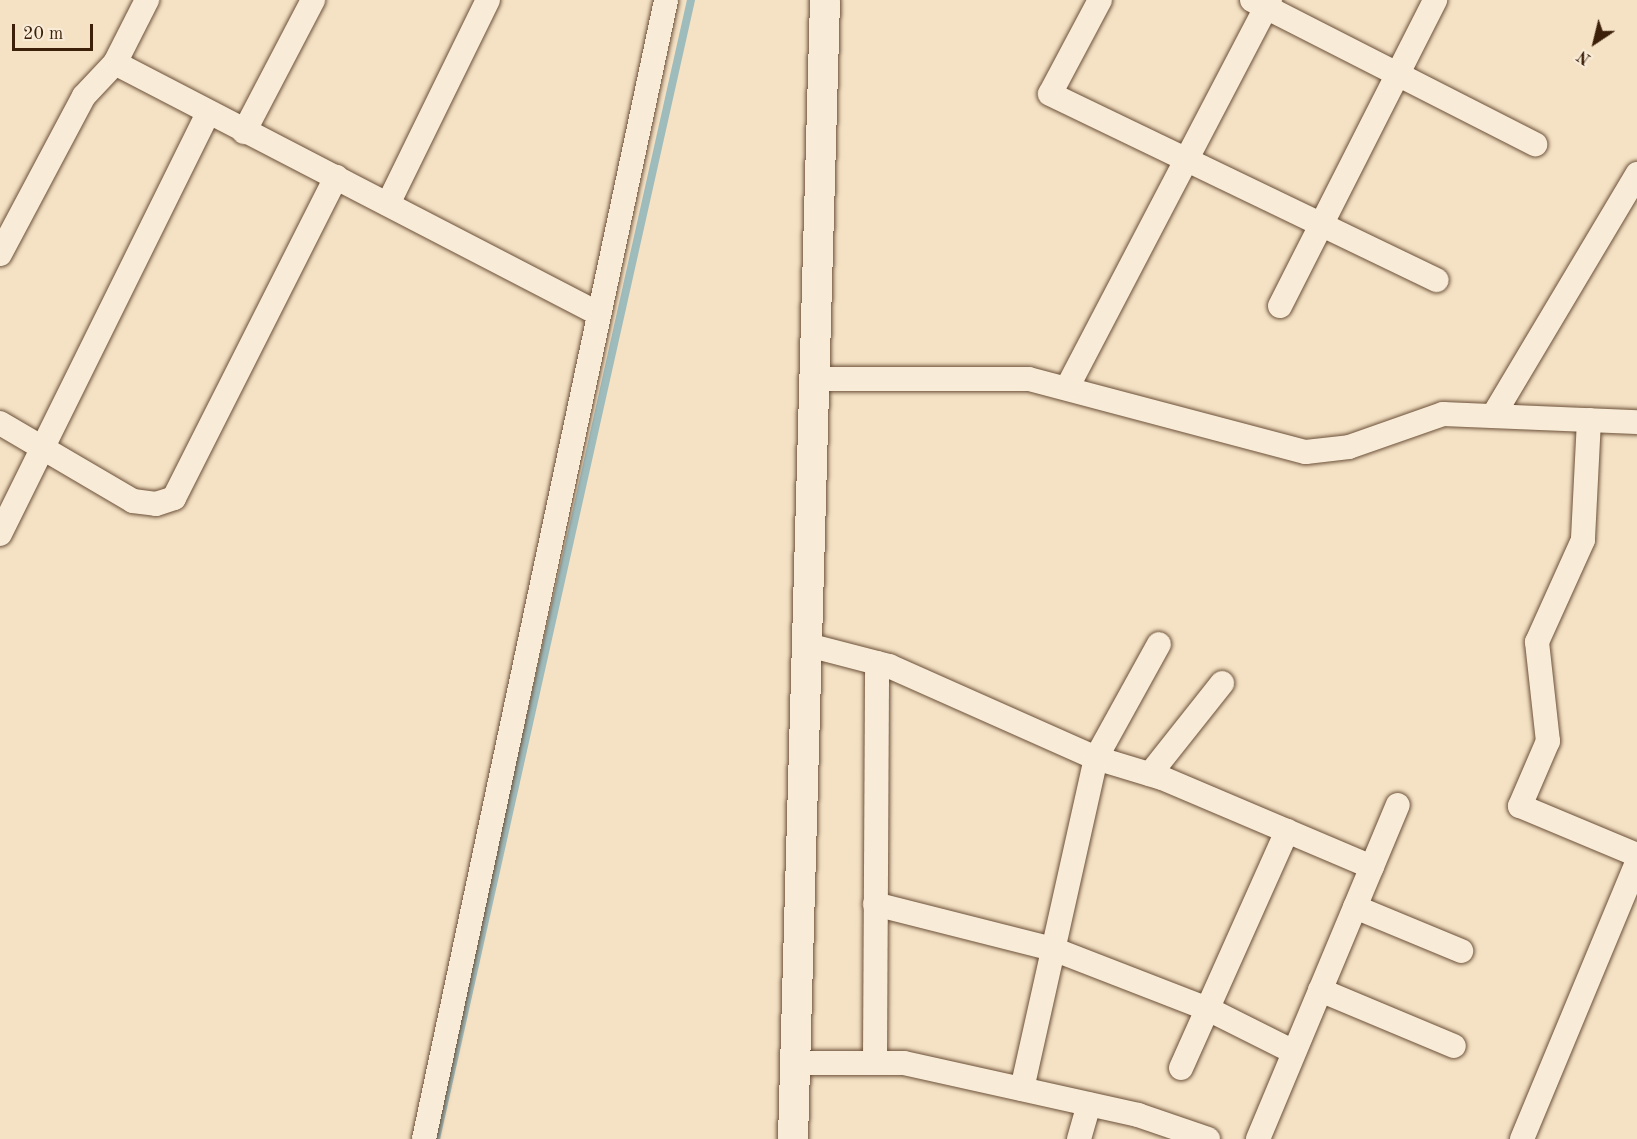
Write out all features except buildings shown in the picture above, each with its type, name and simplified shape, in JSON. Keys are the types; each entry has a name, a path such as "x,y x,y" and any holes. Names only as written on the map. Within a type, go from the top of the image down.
{"street":[{"path":"0,254 84,96 115,63 147,0"},
{"path":"244,132 313,0"},
{"path":"388,204 488,0"},
{"path":"424,1139 666,0"},
{"path":"793,1139 825,0"},
{"path":"1100,0 1050,94 1437,280"},
{"path":"1280,306 1435,0"},
{"path":"1067,388 1187,159 1263,2 1535,144"},
{"path":"115,63 208,114 336,177 599,314"},
{"path":"0,534 45,450 208,114"},
{"path":"1493,416 1637,174"},
{"path":"0,423 133,501 156,504 174,498 336,177"},
{"path":"815,379 1029,378 1306,452 1349,447 1443,414 1637,422"},
{"path":"1589,420 1583,540 1537,642 1548,741 1520,806 1637,855"},
{"path":"1022,1089 1096,758 1158,644"},
{"path":"808,645 878,663 1096,758 1150,774 1372,867"},
{"path":"875,1063 878,663"},
{"path":"1150,774 1222,683"},
{"path":"1258,1139 1398,805"},
{"path":"1181,1068 1287,831"},
{"path":"1522,1139 1637,863"},
{"path":"875,904 1053,949 1206,1011 1294,1052"},
{"path":"1356,907 1461,951"},
{"path":"1320,990 1454,1046"},
{"path":"796,1063 904,1063 1089,1104 1209,1139"},
{"path":"1079,1139 1089,1104"}],"waterway":[{"path":"436,1139 691,0"}]}
